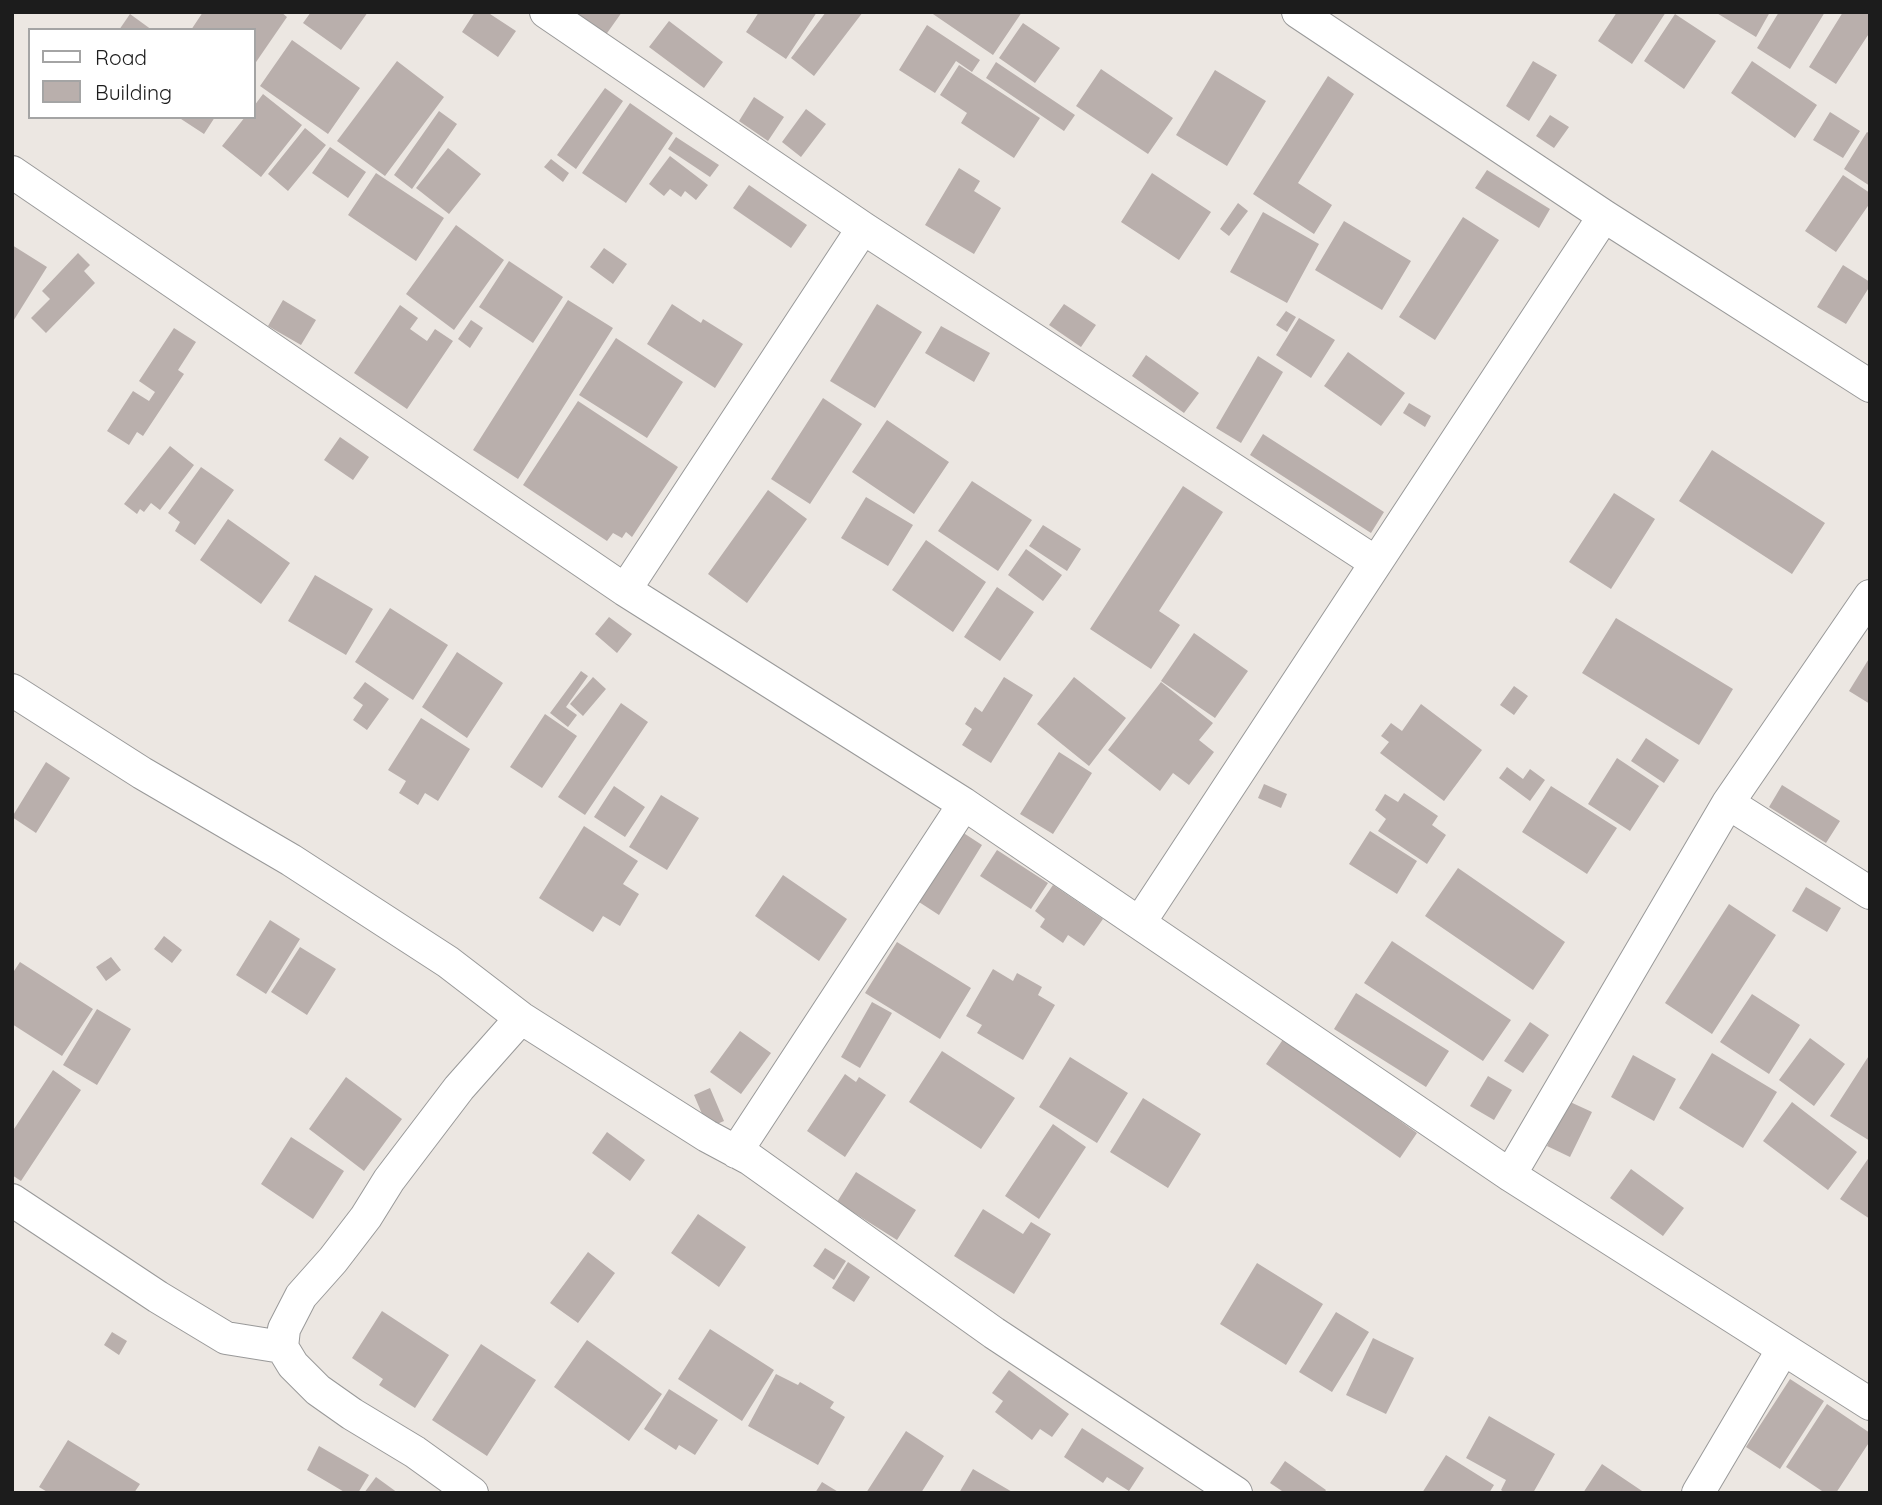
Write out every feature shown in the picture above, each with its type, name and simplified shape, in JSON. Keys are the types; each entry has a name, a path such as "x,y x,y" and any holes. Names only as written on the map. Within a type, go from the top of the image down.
{"street":[{"path":"546,12 863,228 1375,562"},
{"path":"1298,12 1604,215 1870,386"},
{"path":"12,172 625,590 964,804 1510,1175 1870,1404"},
{"path":"1140,922 1604,215"},
{"path":"625,590 863,228"},
{"path":"1510,1175 1728,803 1870,596"},
{"path":"12,690 142,774 302,867 448,962 521,1018 766,1170 994,1333 1236,1493"},
{"path":"1728,803 1870,893"},
{"path":"736,1152 964,804"},
{"path":"472,1493 415,1452 318,1390 293,1365 282,1347 284,1329 301,1296 366,1217 389,1180 459,1088 521,1018"},
{"path":"12,1200 136,1283 226,1338 282,1347"},
{"path":"1698,1493 1783,1349"}],"building":[{"path":"203,12 281,12 287,17 256,62 256,28 192,28"},
{"path":"311,12 368,12 341,50 303,23"},
{"path":"475,12 487,12 516,31 498,57 462,32"},
{"path":"580,12 622,12 605,36 578,15"},
{"path":"759,12 817,12 786,59 746,32"},
{"path":"826,12 863,12 814,76 791,58"},
{"path":"930,12 1022,12 993,55"},
{"path":"1617,12 1666,12 1632,64 1598,41"},
{"path":"1715,12 1770,12 1756,37"},
{"path":"1779,12 1825,12 1790,69 1757,48"},
{"path":"1843,12 1870,12 1870,32 1836,84 1809,67"},
{"path":"130,14 149,28 120,28"},
{"path":"1675,14 1716,41 1684,89 1644,61"},
{"path":"669,21 723,62 704,88 649,47"},
{"path":"1023,23 1060,48 1035,83 999,58"},
{"path":"927,25 980,60 972,72 956,61 935,93 899,70"},
{"path":"292,40 360,88 328,134 260,86"},
{"path":"397,61 444,97 385,176 337,141"},
{"path":"1533,61 1557,75 1529,121 1506,106"},
{"path":"1752,61 1817,105 1795,138 1731,93"},
{"path":"996,62 1075,115 1064,131 986,78"},
{"path":"959,65 1040,118 1014,158 961,123 967,113 940,95"},
{"path":"1101,69 1173,118 1148,154 1076,106"},
{"path":"1215,70 1266,101 1227,166 1176,135"},
{"path":"1328,76 1354,94 1298,183 1332,205 1314,234 1253,194"},
{"path":"605,88 623,101 576,169 557,155"},
{"path":"263,94 302,125 261,177 222,146 243,119 256,119 256,103"},
{"path":"754,97 784,117 768,141 739,121"},
{"path":"630,103 673,133 626,203 582,173"},
{"path":"806,109 826,124 801,157 782,142"},
{"path":"439,111 457,124 412,189 394,175"},
{"path":"1830,112 1860,131 1843,158 1813,140"},
{"path":"1550,115 1569,127 1554,148 1536,136"},
{"path":"181,119 214,119 204,134"},
{"path":"305,128 326,145 288,191 268,174"},
{"path":"1867,132 1870,134 1870,186 1844,169"},
{"path":"676,137 719,165 710,177 668,149"},
{"path":"330,147 366,172 348,198 312,173"},
{"path":"448,148 481,174 449,214 416,188"},
{"path":"670,156 708,185 696,200 685,191 681,197 670,189 664,196 649,184"},
{"path":"551,159 569,173 563,182 544,167"},
{"path":"959,168 980,181 974,191 1001,208 974,254 925,225"},
{"path":"1487,170 1550,209 1539,228 1475,188"},
{"path":"376,173 444,218 416,261 348,215"},
{"path":"1152,173 1211,212 1179,260 1121,222"},
{"path":"1843,175 1870,193 1870,203 1836,252 1805,231"},
{"path":"749,185 807,225 791,248 733,208"},
{"path":"1238,203 1248,211 1229,236 1220,229"},
{"path":"1263,212 1319,244 1287,303 1230,272"},
{"path":"1463,217 1499,240 1435,340 1399,317"},
{"path":"1344,221 1411,261 1382,310 1315,270"},
{"path":"456,225 504,260 454,330 406,294"},
{"path":"12,245 47,267 12,323"},
{"path":"604,248 627,264 613,284 590,267"},
{"path":"78,253 90,265 84,271 95,283 46,333 31,318 50,299 42,291"},
{"path":"509,261 563,297 533,343 479,307"},
{"path":"1843,265 1870,282 1846,324 1817,307"},
{"path":"283,300 316,320 301,345 268,326"},
{"path":"568,300 613,328 518,479 473,450"},
{"path":"672,304 701,323 703,319 743,344 715,388 647,344"},
{"path":"877,304 922,332 875,408 830,381"},
{"path":"1064,304 1096,325 1081,347 1049,325"},
{"path":"400,305 418,318 410,329 427,341 435,329 453,341 407,409 354,373"},
{"path":"1286,311 1296,317 1287,332 1276,325"},
{"path":"1299,318 1335,340 1311,378 1276,355"},
{"path":"471,320 483,328 470,348 458,339"},
{"path":"941,326 990,353 974,382 925,353"},
{"path":"174,328 196,342 178,370 184,374 143,436 137,432 129,445 107,431 133,391 149,401 155,392 139,381"},
{"path":"616,338 683,382 647,438 579,395"},
{"path":"1348,352 1405,393 1381,426 1324,386"},
{"path":"1146,355 1199,393 1184,413 1132,376"},
{"path":"1258,356 1283,372 1241,443 1216,428"},
{"path":"823,398 862,424 810,504 771,479"},
{"path":"578,401 678,467 632,537 626,532 622,538 613,533 607,541 523,485"},
{"path":"1409,403 1431,416 1425,427 1403,413"},
{"path":"887,420 949,462 914,514 852,472"},
{"path":"1263,434 1384,512 1371,533 1250,455"},
{"path":"340,437 369,457 353,480 324,460"},
{"path":"170,446 194,465 160,510 151,503 144,512 140,509 137,514 124,504"},
{"path":"1712,450 1825,523 1792,574 1679,501"},
{"path":"201,467 234,490 195,545 175,531 180,522 168,513"},
{"path":"972,481 1032,520 998,571 938,531"},
{"path":"1183,486 1223,512 1159,611 1180,625 1151,669 1090,629"},
{"path":"768,490 807,519 747,603 708,574"},
{"path":"1614,493 1655,519 1611,589 1569,562"},
{"path":"866,497 913,525 888,566 841,538"},
{"path":"228,519 290,563 261,604 200,560"},
{"path":"1043,525 1081,549 1067,571 1029,546"},
{"path":"926,540 986,582 953,632 892,590"},
{"path":"1026,549 1062,575 1043,601 1008,575"},
{"path":"315,575 373,609 346,655 288,621"},
{"path":"997,587 1034,612 1000,661 964,637"},
{"path":"390,608 448,645 413,700 355,662"},
{"path":"609,617 632,634 617,653 595,634"},
{"path":"1616,618 1733,689 1699,745 1582,673"},
{"path":"1194,633 1248,671 1215,718 1161,681"},
{"path":"457,652 503,683 467,738 422,707"},
{"path":"1870,657 1870,704 1849,691"},
{"path":"581,671 588,676 566,707 577,715 568,727 550,713"},
{"path":"593,677 606,689 583,716 570,704"},
{"path":"1004,677 1033,695 991,763 962,745 972,729 965,724 975,707 982,712"},
{"path":"1074,677 1126,718 1089,766 1037,724"},
{"path":"365,682 389,699 367,730 353,720 363,705 353,698"},
{"path":"1161,682 1213,723 1199,740 1214,752 1189,785 1173,773 1160,791 1108,750"},
{"path":"1514,686 1528,696 1514,715 1500,705"},
{"path":"621,703 648,722 585,815 558,797"},
{"path":"1421,704 1482,750 1444,801 1380,753 1389,742 1381,736 1391,723 1402,731"},
{"path":"545,714 577,736 542,788 510,767"},
{"path":"421,718 470,749 438,801 425,793 418,805 399,793 406,781 388,770"},
{"path":"1646,738 1679,760 1664,783 1631,761"},
{"path":"1059,752 1092,773 1053,834 1020,814"},
{"path":"1617,758 1659,786 1630,831 1588,804"},
{"path":"46,762 70,778 36,833 12,817"},
{"path":"1507,767 1523,779 1530,769 1545,780 1530,801 1499,778"},
{"path":"1264,784 1287,794 1281,808 1258,798"},
{"path":"1782,785 1840,821 1826,843 1769,807"},
{"path":"614,786 645,807 625,837 594,817"},
{"path":"1551,786 1617,828 1587,874 1522,832"},
{"path":"1404,793 1438,816 1432,825 1446,835 1427,864 1378,831 1386,819 1375,810 1385,794 1398,802"},
{"path":"661,795 699,818 667,870 629,847"},
{"path":"584,826 638,861 623,884 639,894 620,926 603,916 593,932 539,898"},
{"path":"1370,831 1417,861 1397,894 1349,864"},
{"path":"962,832 982,845 939,915 919,902"},
{"path":"997,850 1048,883 1031,909 980,876"},
{"path":"1458,868 1565,942 1533,990 1425,916"},
{"path":"783,875 847,919 819,961 755,916"},
{"path":"1053,885 1103,919 1084,946 1068,935 1063,943 1040,927 1045,919 1035,911"},
{"path":"1806,887 1841,908 1827,932 1792,911"},
{"path":"1729,904 1776,935 1712,1034 1665,1003"},
{"path":"270,920 300,939 266,994 236,975"},
{"path":"164,936 182,950 172,963 154,949"},
{"path":"1392,941 1511,1020 1483,1061 1364,983"},
{"path":"897,942 971,988 940,1039 865,993"},
{"path":"300,947 336,969 307,1015 271,992"},
{"path":"111,957 121,970 106,981 96,967"},
{"path":"20,962 93,1009 62,1056 12,1024 12,974"},
{"path":"993,969 1013,981 1017,973 1042,987 1038,995 1055,1005 1023,1060 977,1033 982,1025 966,1016"},
{"path":"1356,993 1449,1051 1426,1087 1334,1029"},
{"path":"1752,994 1800,1025 1769,1074 1720,1042"},
{"path":"872,1002 892,1013 860,1068 841,1057"},
{"path":"97,1009 131,1029 97,1085 63,1065"},
{"path":"1530,1022 1549,1035 1523,1073 1504,1061"},
{"path":"740,1031 771,1053 741,1094 710,1072"},
{"path":"1284,1038 1417,1133 1400,1158 1266,1064"},
{"path":"1810,1038 1845,1064 1814,1106 1779,1080"},
{"path":"942,1051 1015,1098 981,1149 909,1102"},
{"path":"1712,1053 1777,1092 1743,1148 1679,1108"},
{"path":"1870,1054 1870,1141 1830,1116"},
{"path":"1633,1055 1676,1079 1654,1121 1611,1097"},
{"path":"1070,1057 1128,1093 1097,1143 1039,1107"},
{"path":"53,1070 81,1090 21,1181 12,1175 12,1132"},
{"path":"845,1074 856,1082 859,1077 886,1095 845,1157 807,1131"},
{"path":"1488,1076 1512,1090 1494,1120 1470,1106"},
{"path":"346,1077 402,1119 364,1171 309,1129"},
{"path":"710,1088 724,1121 708,1128 694,1095"},
{"path":"1143,1098 1201,1134 1168,1188 1110,1152"},
{"path":"1568,1101 1592,1112 1570,1157 1547,1146"},
{"path":"1792,1102 1857,1152 1828,1190 1763,1141"},
{"path":"1053,1124 1086,1147 1039,1219 1005,1196"},
{"path":"607,1132 645,1160 630,1181 592,1153"},
{"path":"291,1137 344,1171 313,1219 261,1184"},
{"path":"1870,1156 1870,1219 1840,1199"},
{"path":"1631,1169 1684,1208 1663,1236 1610,1198"},
{"path":"856,1172 916,1210 897,1240 837,1202"},
{"path":"983,1209 1023,1234 1031,1222 1051,1234 1014,1294 954,1256"},
{"path":"698,1214 746,1247 719,1287 671,1253"},
{"path":"825,1248 846,1261 834,1280 813,1266"},
{"path":"588,1252 615,1273 578,1323 550,1303"},
{"path":"848,1262 870,1277 854,1302 832,1288"},
{"path":"1257,1263 1323,1304 1286,1365 1220,1324"},
{"path":"382,1311 449,1355 415,1408 379,1385 383,1379 352,1358"},
{"path":"1336,1312 1369,1332 1332,1392 1299,1372"},
{"path":"710,1329 774,1370 742,1421 678,1379"},
{"path":"112,1332 127,1341 119,1355 104,1345"},
{"path":"1373,1338 1414,1358 1386,1414 1346,1395"},
{"path":"587,1340 662,1394 629,1441 554,1387"},
{"path":"481,1344 536,1380 487,1456 432,1420"},
{"path":"1009,1370 1069,1414 1052,1437 1040,1429 1032,1440 995,1412 1003,1401 992,1393"},
{"path":"776,1374 798,1385 800,1382 834,1402 830,1408 845,1417 818,1465 748,1426"},
{"path":"1790,1379 1824,1401 1780,1469 1746,1447"},
{"path":"669,1389 718,1420 695,1455 679,1445 676,1450 644,1429"},
{"path":"1827,1404 1870,1433 1870,1441 1836,1493 1825,1493 1786,1467"},
{"path":"1489,1416 1555,1454 1533,1493 1505,1493 1501,1490 1506,1480 1466,1458"},
{"path":"1082,1428 1144,1468 1129,1491 1107,1477 1103,1483 1064,1457"},
{"path":"906,1431 944,1456 921,1493 866,1493"},
{"path":"68,1440 140,1484 134,1493 49,1493 39,1487"},
{"path":"319,1446 369,1475 358,1493 346,1493 307,1470"},
{"path":"1446,1455 1494,1485 1489,1493 1422,1493"},
{"path":"1285,1461 1326,1490 1324,1493 1285,1493 1270,1483"},
{"path":"1602,1464 1645,1493 1583,1493"},
{"path":"973,1469 1014,1493 959,1493"},
{"path":"376,1477 398,1493 364,1493"},
{"path":"822,1482 840,1493 815,1493"}]}
